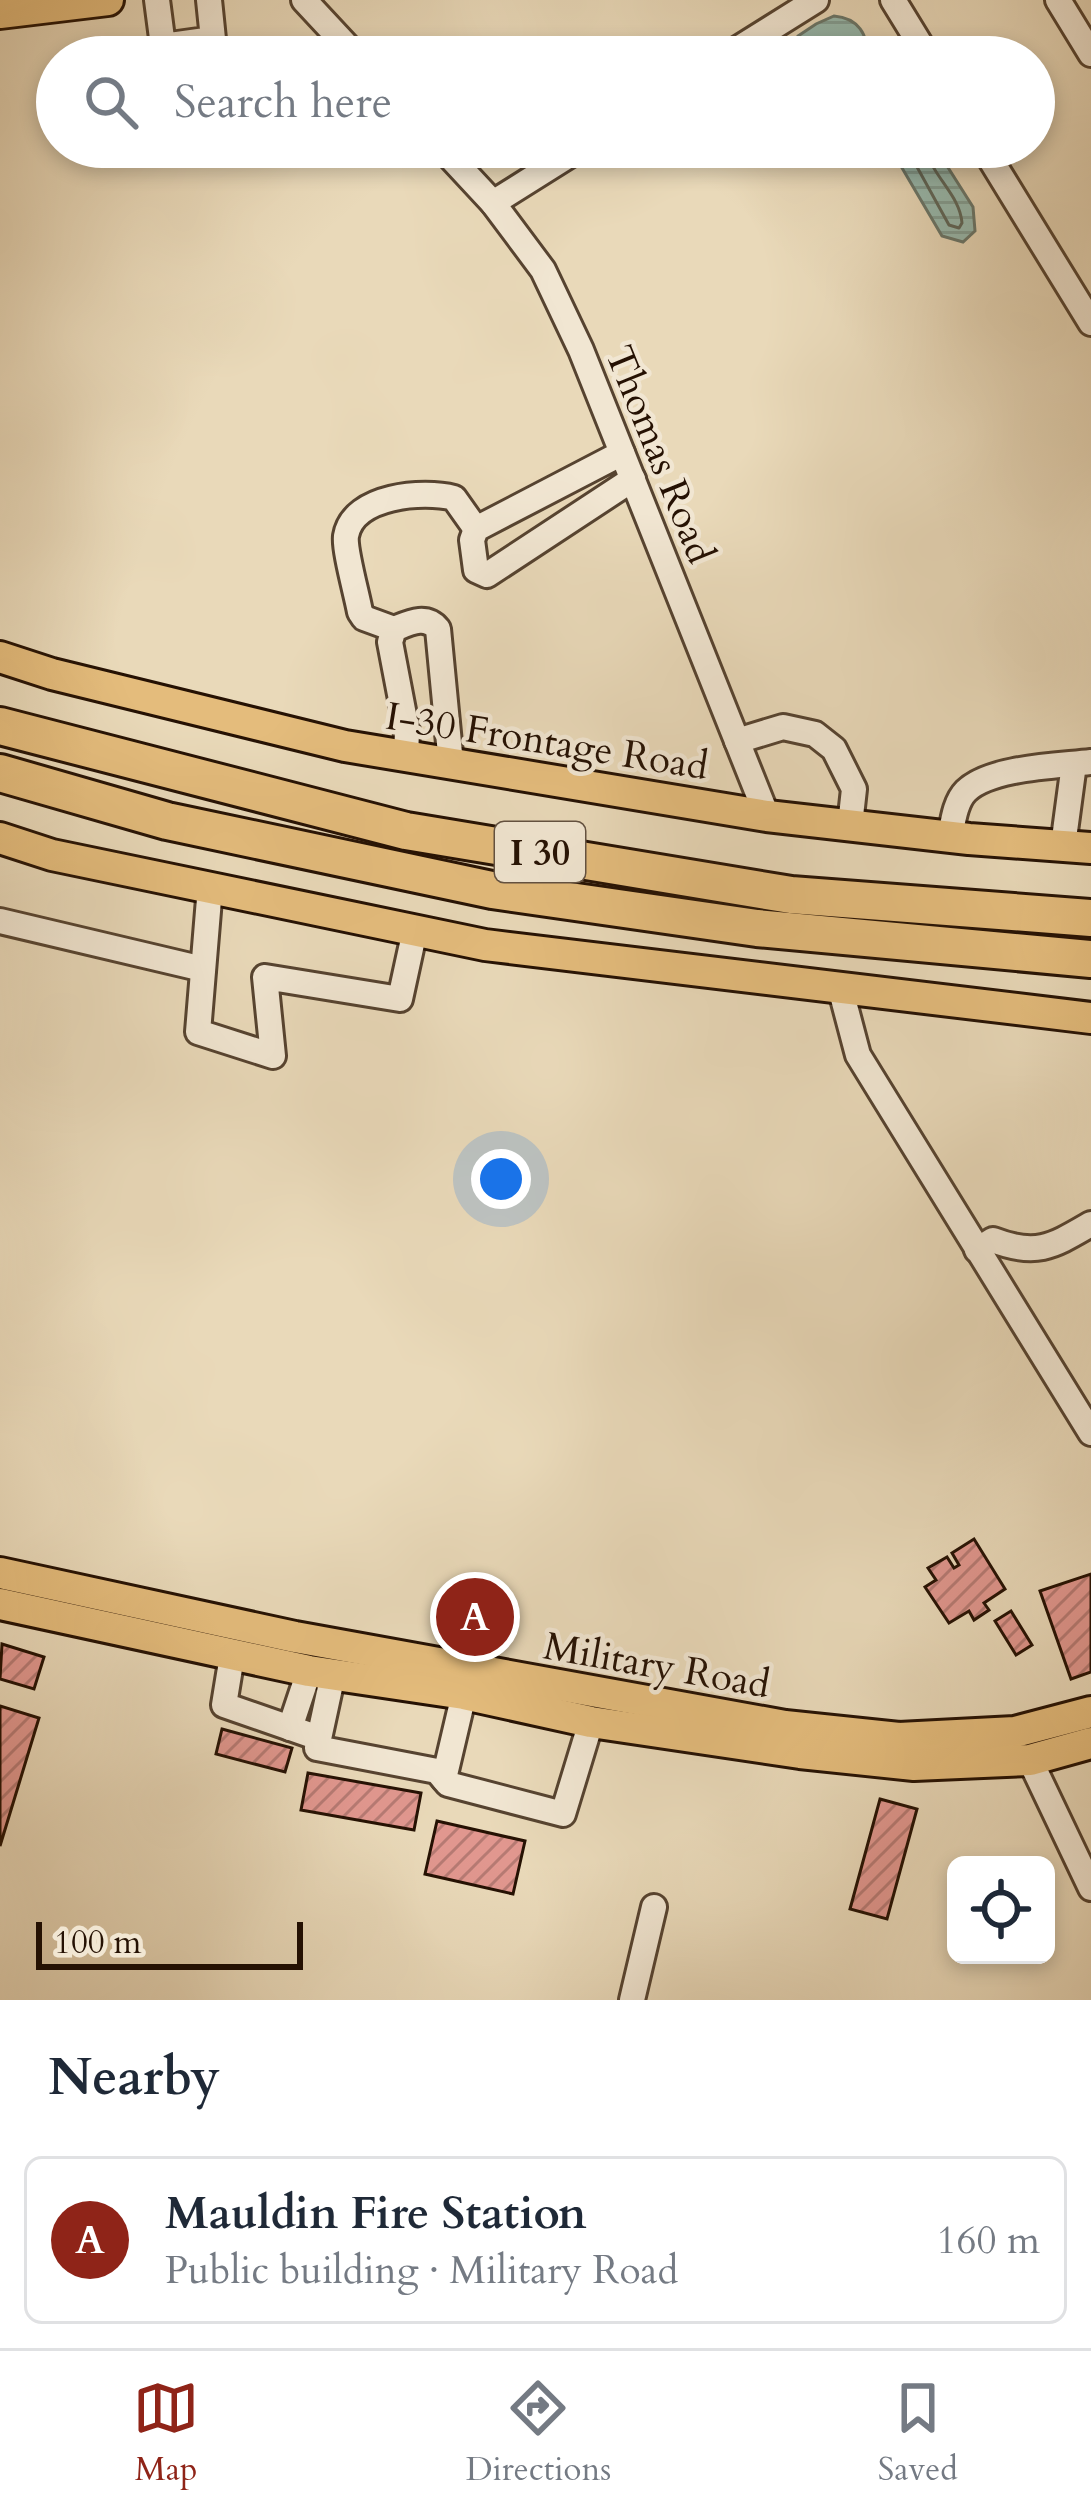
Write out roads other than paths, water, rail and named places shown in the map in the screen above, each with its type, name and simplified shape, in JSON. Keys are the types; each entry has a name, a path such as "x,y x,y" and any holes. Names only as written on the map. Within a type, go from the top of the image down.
{"highway":[{"name":"I 30","path":"0,726 406,830 791,895 1091,918"},
{"name":"I 30","path":"0,773 167,821 492,890 758,928 1091,959"}],"main road":[{"path":"0,13 108,0"},
{"name":"I-30 Frontage Road","path":"0,657 322,741 451,764 767,816 1077,847"},
{"path":"0,838 52,855 485,945 1091,1018"},
{"name":"Military Road","path":"0,1574 295,1637 465,1681 591,1722 914,1766 1030,1760 1091,1743"},
{"name":"Military Road","path":"0,1604 321,1673 596,1694 785,1726 898,1738 1015,1732 1091,1712"}],"street":[{"path":"158,0 162,36"},
{"path":"209,0 213,36"},
{"path":"304,0 337,36"},
{"path":"759,36 816,0"},
{"path":"893,0 915,36"},
{"path":"1058,0 1091,54"},
{"name":"Thomas Road","path":"460,168 543,270 581,350 767,816"},
{"path":"493,203 549,168"},
{"path":"996,168 1091,323"},
{"path":"622,453 476,529 472,540 476,570 487,575 633,479"},
{"path":"451,764 438,628 423,620 394,629 364,618 346,536 352,523 376,501 440,494 454,498 476,529"},
{"path":"394,629 390,642 407,731 406,756"},
{"path":"737,741 783,727 815,734 834,749 854,789 850,825"},
{"path":"950,837 956,808 966,791 992,776 1083,763 1077,847"},
{"path":"210,887 198,1032 273,1056 265,977 400,999 416,930"},
{"path":"0,921 203,970"},
{"path":"840,987 858,1055 1091,1433"},
{"path":"977,1250 993,1240 1019,1250 1051,1247 1091,1224"},
{"path":"232,1656 224,1705 319,1738"},
{"path":"290,1728 321,1673"},
{"path":"321,1673 317,1748 436,1771 448,1784 563,1814 591,1722"},
{"path":"443,1779 465,1681"},
{"path":"1030,1760 1091,1888"},
{"path":"632,2000 654,1907"}],"water":[{"path":"834,16 849,20 864,36 798,36"},
{"path":"902,168 948,168 973,207 975,231 963,242 942,236"}],"place":[{"name":"Mauldin Fire Station","path":"475,1617"}]}
